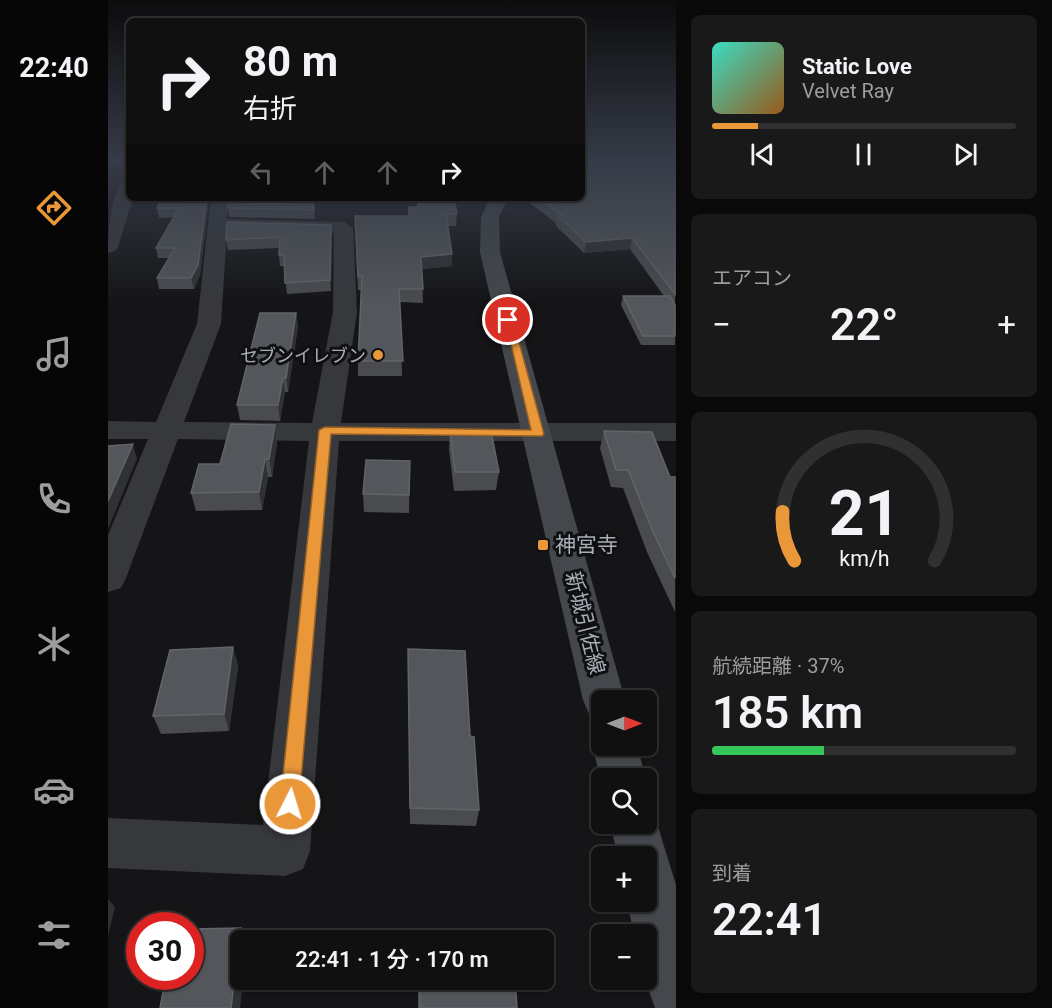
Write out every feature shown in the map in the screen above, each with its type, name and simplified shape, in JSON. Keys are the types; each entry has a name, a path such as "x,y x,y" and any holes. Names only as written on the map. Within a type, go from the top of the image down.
{"main road":[{"name":"新城引佐線","path":"491,209 487,226 490,252 602,690"},
{"path":"660,903 675,990"}],"street":[{"path":"108,247 121,209"},
{"path":"108,578 209,324 220,209"},
{"path":"108,843 285,851 325,430 345,312 344,228 219,224"},
{"path":"108,430 325,430 538,434 675,432"}],"building":[{"path":"178,209 206,209 198,265 191,278 157,278 175,248 156,248"},
{"path":"409,209 456,209 457,214 446,214 452,254 421,257 423,289 399,289 403,361 358,361 362,276 358,277 355,216 409,216"},
{"path":"554,209 675,209 675,294 632,238 586,242 558,216 562,215"},
{"path":"227,222 331,225 330,280 285,283 284,255 279,255 280,237 226,240"},
{"path":"623,296 670,296 675,305 675,336 643,336"},
{"path":"260,313 296,313 286,378 283,378 278,405 237,405"},
{"path":"231,424 275,425 269,459 265,459 259,492 191,493 199,464 220,464"},
{"path":"450,431 491,431 499,472 455,472"},
{"path":"604,431 652,432 670,477 675,477 675,578 628,470 616,470"},
{"path":"133,444 108,501 108,446"},
{"path":"366,460 410,461 409,495 363,494"},
{"path":"233,647 224,714 153,716 170,650"},
{"path":"408,649 465,651 470,736 474,737 479,810 410,808"},
{"path":"241,928 241,930 230,930 230,990 233,990 231,1008 160,1008 163,990 204,990 204,929"},
{"path":"420,990 516,990 517,1008 420,1008"}],"place":[{"name":"セブンイレブン","path":"378,355"},
{"name":"神宮寺","path":"543,545"}],"route":[{"path":"290,804 325,430 538,434 508,320"}]}
